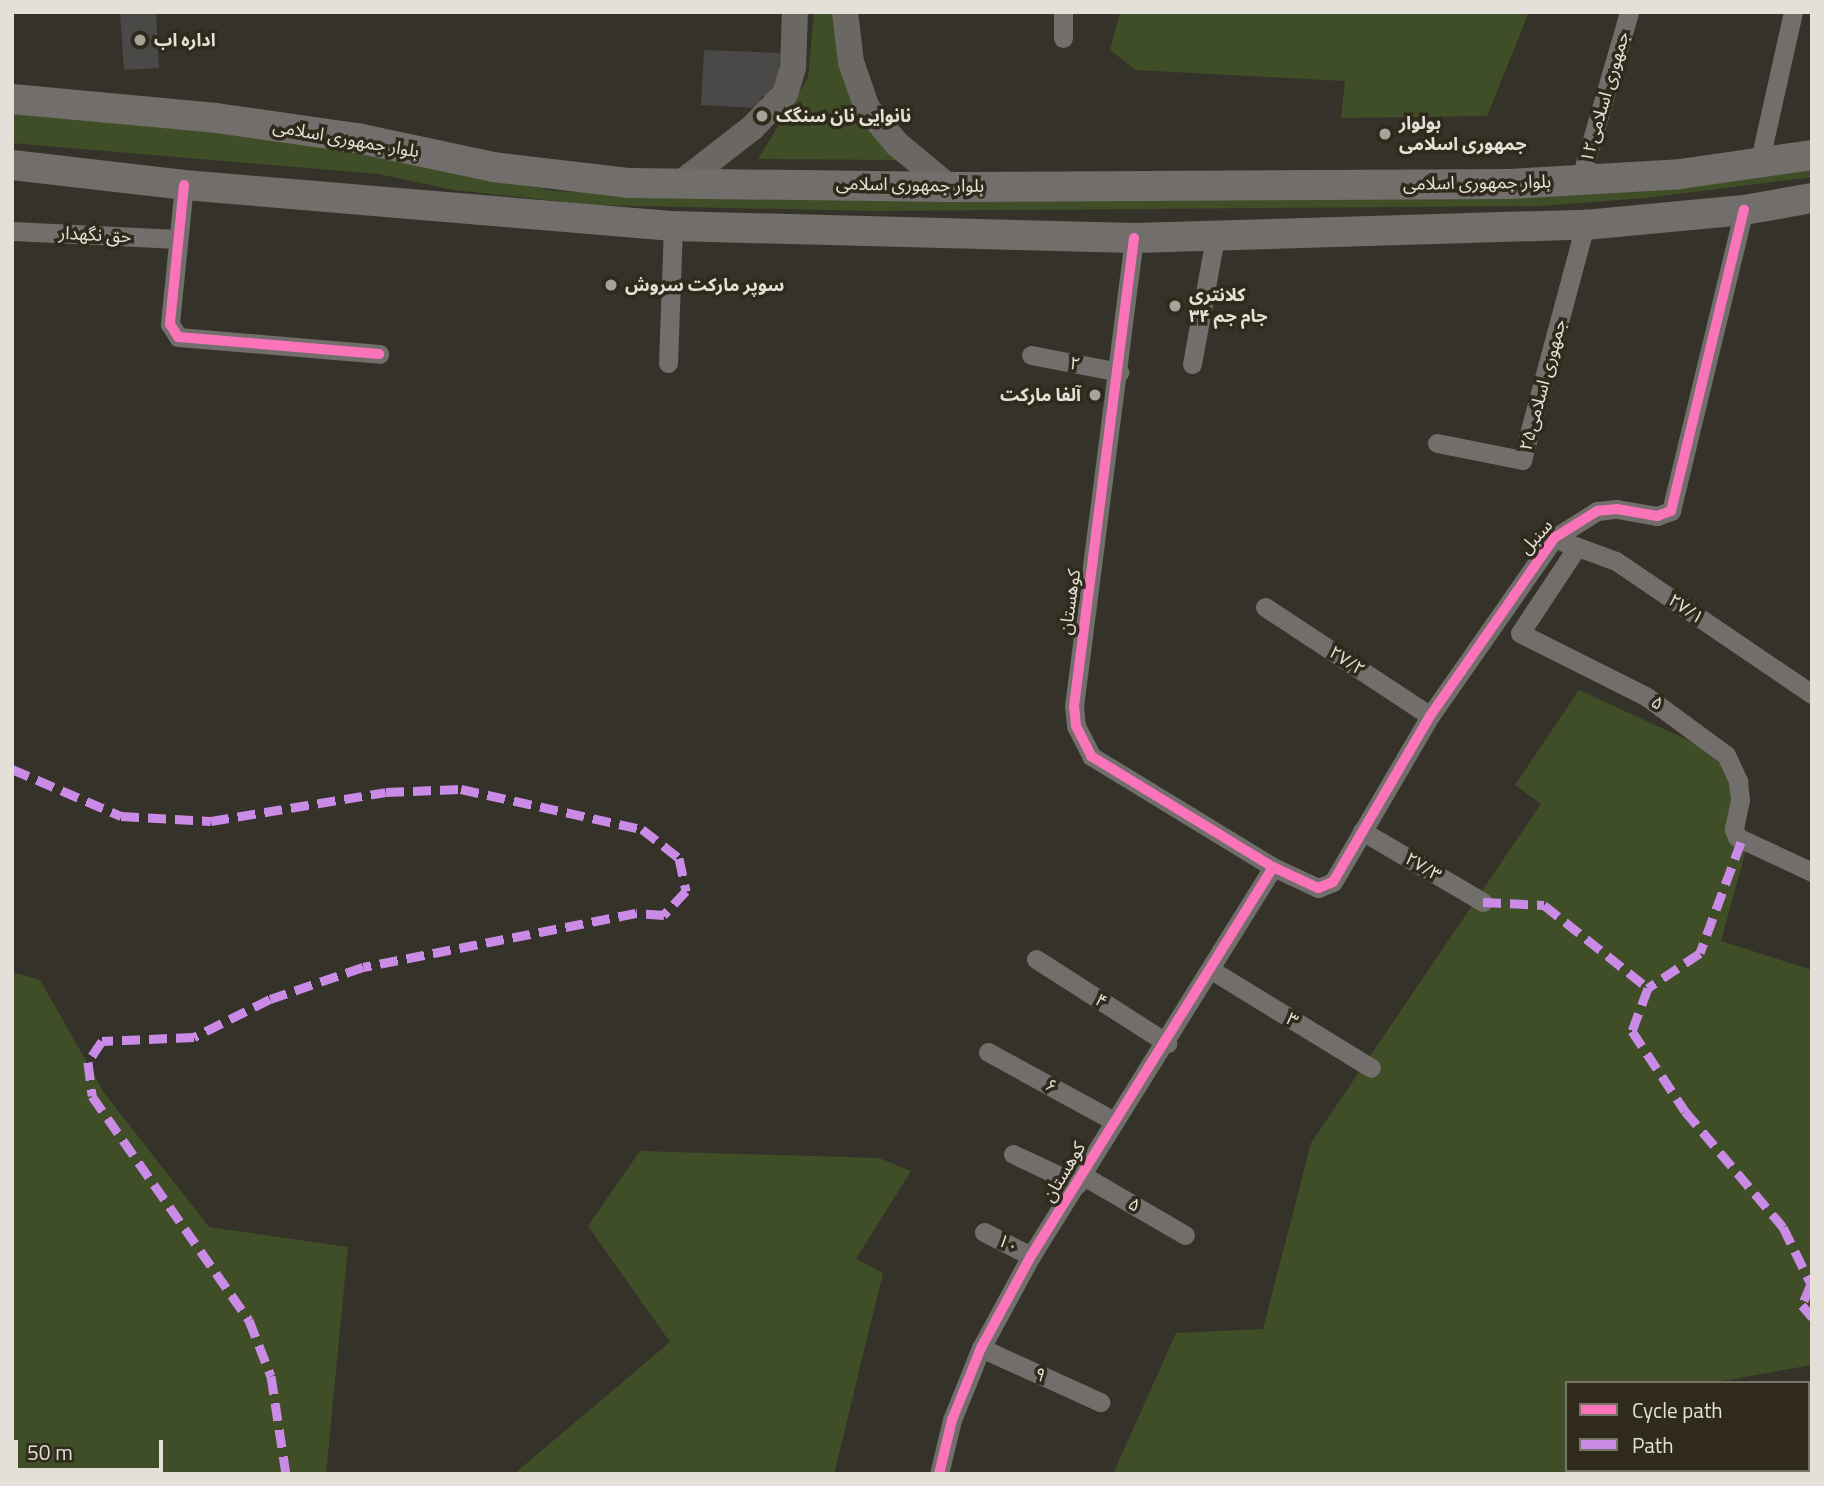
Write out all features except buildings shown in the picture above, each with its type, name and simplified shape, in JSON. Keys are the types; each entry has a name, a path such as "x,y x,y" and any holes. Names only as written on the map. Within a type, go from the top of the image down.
{"main road":[{"path":"681,183 752,128 785,94 793,67 795,12"},
{"path":"845,12 850,62 867,108 897,144 949,187"},
{"name":"بلوار جمهوری اسلامی","path":"12,99 254,124 570,178 681,183 949,187 1580,181 1759,164 1812,156"},
{"path":"12,164 184,185 673,226 1134,238 1215,238 1585,225 1744,210 1812,198"}],"street":[{"path":"1063,12 1063,38"},
{"name":"جمهوری اسلامی۱۲","path":"1580,181 1629,12"},
{"path":"1759,164 1793,12"},
{"path":"184,185 171,331 178,337 379,354"},
{"name":"سنبل","path":"1327,887 1430,716 1553,538 1597,511 1617,509 1657,516 1671,511 1744,210"},
{"name":"جمهوری اسلامی۲۵","path":"1437,443 1509,461 1522,460 1585,225"},
{"path":"667,363 673,226"},
{"name":"حق نگهدار","path":"12,231 178,239"},
{"name":"کوهستان","path":"1134,238 1119,372 1074,706 1076,726 1091,756 1273,867 1318,888 1327,887"},
{"path":"1192,364 1215,238"},
{"name":"۲","path":"1031,355 1119,372"},
{"name":"۲۷/۱","path":"1553,538 1616,561 1812,694"},
{"name":"۵","path":"1577,547 1520,633 1647,697 1726,755 1738,781 1740,800 1734,829 1737,837 1812,872"},
{"name":"۲۷/۲","path":"1265,607 1430,716"},
{"name":"۲۷/۳","path":"1362,831 1483,902"},
{"name":"کوهستان","path":"939,1474 952,1420 981,1348 1031,1256 1213,971 1273,867"},
{"name":"۴","path":"1036,959 1167,1043"},
{"name":"۳","path":"1213,971 1371,1069"},
{"name":"۶","path":"988,1052 1115,1121"},
{"name":"۵","path":"1013,1154 1079,1179 1185,1234"},
{"name":"۱۰","path":"984,1232 1031,1256"},
{"name":"۹","path":"981,1348 1100,1402"}],"green space":[{"path":"814,12 835,12 897,160 758,159 808,78"},
{"path":"1120,12 1529,12 1487,116 1341,118 1345,81 1136,70 1110,50"},
{"path":"12,109 305,141 554,191 660,195 1452,198 1812,168 1812,177 1646,198 1541,206 874,211 593,205 454,190 378,174 12,143"},
{"path":"1579,690 1707,749 1732,778 1730,829 1748,843 1721,941 1812,970 1812,1365 1722,1381 1565,1381 1565,1472 1618,1472 1616,1474 1113,1474 1176,1333 1263,1329 1311,1143 1541,804 1515,785"},
{"path":"12,972 40,980 105,1094 209,1227 348,1247 326,1474 12,1474"},
{"path":"640,1151 879,1158 911,1171 856,1259 883,1273 834,1474 514,1474 670,1342 588,1226"}],"marked path":[{"path":"12,769 121,816 211,821 386,792 461,789 642,829 679,858 686,891 664,915 636,913 363,967 270,999 194,1037 102,1041 88,1062 92,1096 249,1320 271,1376 286,1474"},
{"path":"1741,842 1700,953 1648,988 1632,1031 1685,1111 1783,1227 1811,1284 1802,1305 1812,1317"},
{"path":"1483,902 1544,905 1648,988"}],"cycle path":[{"path":"184,185 170,324 178,337 379,354"},
{"path":"1134,238 1074,706 1076,726 1091,756 1273,867 1318,888 1333,882 1430,716 1554,538 1597,511 1617,509 1657,516 1671,511 1744,210"},
{"path":"939,1474 952,1420 981,1348 1031,1256 1273,867"}],"place":[{"name":"اداره اب","path":"140,40"},
{"name":"نانوایی نان سنگک","path":"762,116"},
{"name":"بولوار جمهوری اسلامی","path":"1385,134"},
{"name":"سوپر مارکت سروش","path":"611,285"},
{"name":"کلانتری ۳۴ جام جم","path":"1175,306"},
{"name":"آلفا مارکت","path":"1095,395"}]}
